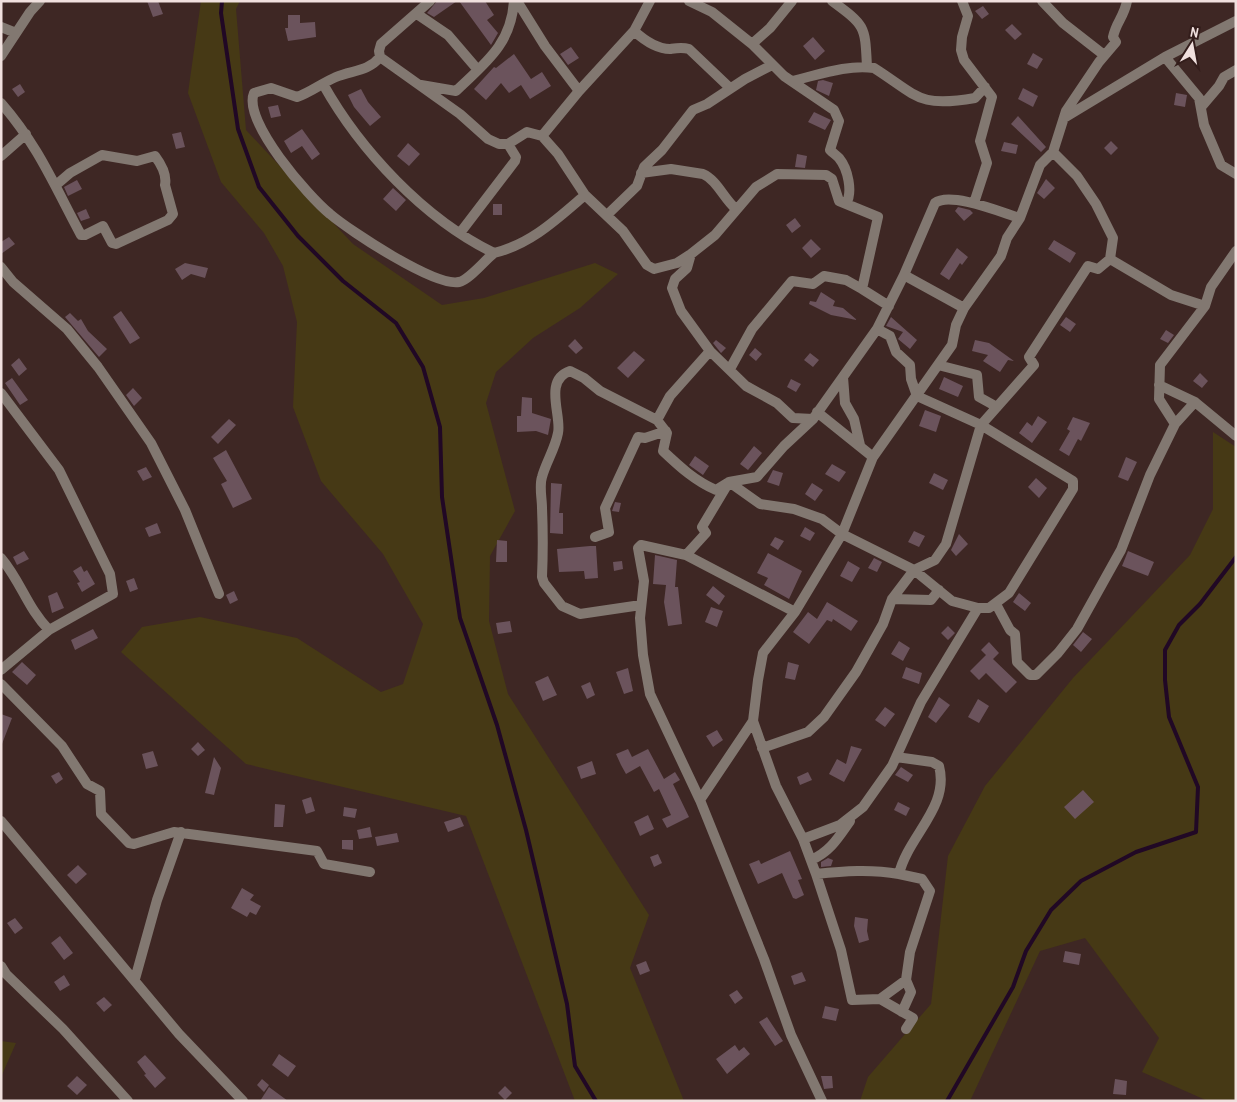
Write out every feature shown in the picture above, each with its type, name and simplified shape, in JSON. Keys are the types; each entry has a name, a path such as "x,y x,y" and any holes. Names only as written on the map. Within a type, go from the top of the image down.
{"street":[{"path":"1,56 30,12 40,1"},
{"path":"430,1 381,44 380,58 368,67 337,76 297,97 275,88 262,89 254,93 252,106 265,134 285,165 329,213 416,269 450,282 460,282 468,278 480,264 494,253 517,246 547,228 585,194"},
{"path":"416,84 456,92 506,39 515,1"},
{"path":"515,1 545,46 579,91"},
{"path":"542,136 579,91 634,31 650,1"},
{"path":"689,1 712,12 752,44 792,82 834,110 839,121 830,150 840,160 848,174 850,196 846,204"},
{"path":"832,1 850,14 865,33 867,67"},
{"path":"962,1 968,16 961,50 972,72 992,97 980,141 987,163 974,203"},
{"path":"1042,1 1063,23 1104,55"},
{"path":"906,980 880,998 852,1000 841,950 816,874 803,839 776,786 753,721 758,680 764,653 795,612 842,534 873,457 952,345 956,325 964,308 1001,256 1007,238 1020,218 1040,165 1053,152 1066,111 1104,55 1116,42 1113,37 1115,26 1125,14 1127,1"},
{"path":"752,44 791,2"},
{"path":"417,14 448,35 478,70"},
{"path":"1064,118 1165,57 1236,22"},
{"path":"1,27 16,33"},
{"path":"634,31 651,44 666,49 682,47 689,49 730,88"},
{"path":"1165,57 1194,90 1202,106 1204,124 1221,165 1236,174"},
{"path":"380,58 460,114 482,135 499,144 508,144 526,132 542,136 558,154 585,194 608,214 650,268 677,263 691,254 715,235 756,187 777,174 826,175 832,179 839,201 877,216 879,219 862,289"},
{"path":"608,214 636,186 641,173 693,110 707,104 730,88 772,64"},
{"path":"792,82 834,71 867,67 874,68 911,95 925,100 938,102 975,98 985,87"},
{"path":"1202,106 1220,86 1224,77 1236,70"},
{"path":"323,84 339,113 373,158 422,203 460,233 494,253"},
{"path":"1,103 26,134 56,185 81,235 104,226 114,244 168,220 173,214 163,172 155,156 137,162 102,155 70,173 56,185"},
{"path":"1,156 26,134"},
{"path":"460,233 515,161 516,157 508,144"},
{"path":"762,748 808,732 824,717 856,672 883,624 892,600 914,570 935,560 946,544 980,425 1034,365 1029,357 1088,266 1098,268 1110,259 1113,238 1096,204 1077,176 1053,152"},
{"path":"641,173 671,170 703,174 707,176 723,197 736,209"},
{"path":"641,605 580,614 562,606 548,589 542,577 544,551 541,478 553,452 558,432 559,420 554,406 554,396 564,373 576,372 600,391 657,420 666,431 663,451 685,472 704,485 716,490 729,482 757,477 784,446 815,416 877,329 904,275 935,203 939,200 946,200 974,203 1020,218"},
{"path":"1176,424 1160,402 1160,365 1205,306 1211,287 1236,251"},
{"path":"691,254 687,268 675,279 672,288 681,311 710,351 730,368 746,386 777,403 789,415 800,419 815,416 860,445 873,457"},
{"path":"1110,259 1175,297 1205,306"},
{"path":"1,267 13,282 67,329 98,366 151,443 185,510 219,594"},
{"path":"904,275 964,308"},
{"path":"730,368 752,329 792,281 814,284 824,276 834,276 862,289 889,306"},
{"path":"877,329 890,336 896,352 910,365 911,379 917,396 980,425 1071,478 1074,484 1009,593 996,604 989,608 978,608 952,600 892,600"},
{"path":"657,420 670,396 710,351"},
{"path":"938,365 977,375 979,397 997,407"},
{"path":"843,377 845,403 856,424 860,445"},
{"path":"1159,385 1195,402 1236,436"},
{"path":"1,393 59,470 110,574 113,594 49,630 1,670"},
{"path":"996,604 1010,630 1015,634 1017,662 1030,675 1036,675 1058,653 1076,628 1121,550 1150,475 1176,424 1195,402"},
{"path":"595,537 609,532 605,508 638,437 645,438 666,431"},
{"path":"729,482 760,504 794,509 822,519 842,534 914,570 952,600"},
{"path":"686,555 706,533 702,527 729,482"},
{"path":"795,612 686,555 640,545 638,548 644,581 641,605 643,654 650,694 700,800 761,951 791,1035 822,1101"},
{"path":"1,558 9,566 37,618 49,630"},
{"path":"931,600 939,590"},
{"path":"811,860 824,854 835,843 854,815 873,793 896,757 922,702 978,608"},
{"path":"1,684 62,746 87,784 100,791 100,814 125,842 134,844 169,832 181,832 317,851 324,864 370,872"},
{"path":"700,800 753,721"},
{"path":"896,757 932,762 939,766 942,778 936,804 908,850 899,874"},
{"path":"803,839 840,825 854,815"},
{"path":"1,821 135,979 179,1034 243,1101"},
{"path":"135,979 157,900 181,832"},
{"path":"816,874 850,870 899,874 922,879 930,891 916,929 906,980 911,992 902,1012"},
{"path":"1,966 6,974 63,1028 128,1101"},
{"path":"880,998 913,1018 906,1029"}],"shaded area":[{"path":"201,1 240,1 236,9 246,130 353,244 442,305 484,298 595,263 618,274 580,308 533,338 496,372 486,403 515,511 490,556 489,621 508,694 649,915 630,968 684,1101 575,1101 466,816 246,764 121,652 142,627 200,617 297,638 381,692 403,684 423,624 383,554 321,481 293,407 297,322 283,266 264,233 221,182 188,93"},
{"path":"1213,432 1236,447 1236,1101 1208,1101 1142,1072 1159,1038 1085,938 1040,951 970,1101 860,1101 868,1077 931,1004 948,856 985,786 1073,678 1190,555 1213,509"},
{"path":"1,1041 16,1043 1,1077"}],"building":[{"path":"147,1 158,1 163,14 153,17"},
{"path":"437,1 457,1 434,17 427,13"},
{"path":"459,1 485,1 494,15 487,20 498,33 491,45"},
{"path":"983,6 989,14 982,19 975,11"},
{"path":"288,15 300,15 300,23 315,22 316,37 288,41 285,28 288,28"},
{"path":"1012,24 1022,34 1015,40 1005,30"},
{"path":"813,37 825,51 815,60 803,46"},
{"path":"571,47 579,58 568,65 560,54"},
{"path":"1033,53 1043,59 1037,69 1027,64"},
{"path":"514,54 531,79 542,72 551,86 530,99 521,85 509,93 501,83 486,100 474,89 494,67 496,68"},
{"path":"823,80 833,83 829,96 816,90 818,81"},
{"path":"20,84 25,92 18,97 12,89"},
{"path":"1023,88 1038,96 1033,107 1018,99"},
{"path":"361,89 368,102 381,117 370,126 354,107 348,95"},
{"path":"1176,93 1187,95 1185,107 1174,105"},
{"path":"278,105 281,116 271,118 268,107"},
{"path":"814,112 831,120 825,130 808,122"},
{"path":"1018,116 1046,147 1041,152 1011,124"},
{"path":"302,129 320,154 312,160 302,146 291,153 284,141"},
{"path":"181,132 185,147 176,149 172,134"},
{"path":"1111,141 1118,148 1111,155 1104,148"},
{"path":"1004,142 1018,145 1016,154 1001,151"},
{"path":"408,143 420,154 409,166 397,156"},
{"path":"797,154 807,156 805,168 795,167"},
{"path":"1046,179 1055,188 1044,199 1037,193"},
{"path":"77,180 82,189 68,196 64,187"},
{"path":"393,188 406,200 396,211 383,199"},
{"path":"493,204 502,204 502,215 493,215"},
{"path":"958,207 970,210 973,213 964,221 955,211"},
{"path":"86,209 90,218 81,221 77,213"},
{"path":"795,218 801,226 792,233 786,225"},
{"path":"9,237 15,244 1,254 1,242"},
{"path":"811,239 821,249 811,258 802,248"},
{"path":"1054,240 1076,253 1070,263 1048,249"},
{"path":"957,248 968,257 962,265 960,263 949,280 940,274"},
{"path":"185,263 208,268 205,278 191,274 182,280 175,269"},
{"path":"821,292 835,301 833,306 843,308 857,320 831,315 809,304 810,301 816,302"},
{"path":"121,311 140,338 130,344 113,317"},
{"path":"70,313 78,321 81,319 88,331 107,349 99,357 65,317"},
{"path":"891,317 917,340 910,349 898,339 903,332 886,326"},
{"path":"1066,317 1076,324 1070,332 1060,325"},
{"path":"1166,330 1174,335 1168,343 1160,339"},
{"path":"575,339 583,348 576,354 568,346"},
{"path":"716,340 726,348 721,353 713,343"},
{"path":"975,340 989,343 1014,361 1008,360 1000,372 983,361 988,355 972,351"},
{"path":"755,348 762,354 756,361 749,355"},
{"path":"634,351 645,360 628,378 617,368"},
{"path":"810,353 819,360 813,367 804,360"},
{"path":"19,358 27,369 19,376 11,365"},
{"path":"1200,373 1208,381 1202,388 1193,381"},
{"path":"944,377 963,386 958,397 939,389"},
{"path":"12,378 28,400 20,405 5,383"},
{"path":"791,379 801,384 796,392 787,387"},
{"path":"133,388 142,398 134,406 126,395"},
{"path":"522,397 532,398 532,413 551,419 548,435 536,431 517,432 517,416 521,416"},
{"path":"925,410 941,416 936,432 919,426"},
{"path":"1038,416 1047,422 1032,443 1019,433 1027,422 1032,426"},
{"path":"1073,417 1090,423 1081,441 1078,439 1069,456 1059,450 1070,431 1067,429"},
{"path":"229,419 236,425 218,444 211,437"},
{"path":"754,446 762,453 748,470 740,464"},
{"path":"226,450 252,499 233,508 221,484 227,481 213,458"},
{"path":"695,456 709,466 703,475 689,465"},
{"path":"1126,457 1137,462 1128,481 1118,477"},
{"path":"832,464 846,472 839,482 825,474"},
{"path":"146,467 152,477 143,481 137,471"},
{"path":"773,470 783,473 779,486 767,482"},
{"path":"934,473 948,480 943,490 929,483"},
{"path":"1036,478 1047,488 1039,498 1028,487"},
{"path":"551,483 562,484 559,513 563,513 563,534 550,533"},
{"path":"812,483 823,490 815,501 805,494"},
{"path":"615,502 621,503 619,512 612,511"},
{"path":"157,523 161,533 149,537 145,528"},
{"path":"805,527 815,533 810,541 800,536"},
{"path":"914,531 925,536 919,547 908,542"},
{"path":"959,534 968,544 956,556 951,550"},
{"path":"775,537 784,541 778,550 770,545"},
{"path":"497,540 507,541 507,562 496,562"},
{"path":"596,546 598,578 585,579 584,571 559,572 557,549"},
{"path":"24,551 29,559 17,565 13,557"},
{"path":"1128,551 1154,562 1148,576 1122,566"},
{"path":"768,553 802,571 789,599 764,585 768,578 757,573"},
{"path":"655,555 677,560 675,587 678,587 682,624 668,626 664,602 666,585 653,584"},
{"path":"874,558 882,562 877,572 868,568"},
{"path":"622,561 623,569 614,571 613,562"},
{"path":"848,561 860,568 852,582 840,576"},
{"path":"81,566 84,572 87,570 95,584 82,592 77,583 80,582 73,571"},
{"path":"134,578 138,589 130,592 126,581"},
{"path":"713,586 725,596 719,605 706,595"},
{"path":"234,591 238,600 230,604 226,595"},
{"path":"57,592 64,608 52,613 48,596"},
{"path":"1019,593 1031,603 1025,611 1013,602"},
{"path":"827,602 858,621 851,631 833,619 832,622 827,620 809,644 793,632 808,612 817,619"},
{"path":"711,607 723,611 717,627 705,622"},
{"path":"510,621 512,632 498,634 496,623"},
{"path":"948,626 955,633 948,640 941,633"},
{"path":"93,629 98,638 75,650 71,640"},
{"path":"1083,632 1092,639 1081,652 1073,645"},
{"path":"899,641 910,648 903,661 891,654"},
{"path":"989,642 999,653 993,659 1017,682 1006,693 986,673 979,680 970,671 986,655 981,650"},
{"path":"22,662 36,675 27,685 12,672"},
{"path":"788,662 799,665 795,680 785,678"},
{"path":"906,667 922,673 919,684 902,678"},
{"path":"628,668 633,691 624,694 616,672"},
{"path":"548,676 557,695 543,701 535,682"},
{"path":"590,682 595,695 587,699 581,686"},
{"path":"939,697 950,705 936,723 928,717"},
{"path":"978,699 989,706 979,723 968,717"},
{"path":"885,707 895,714 885,727 875,720"},
{"path":"1,714 12,718 2,744 1,744"},
{"path":"717,730 723,740 713,747 706,736"},
{"path":"198,742 205,750 198,756 191,749"},
{"path":"851,746 862,749 844,782 829,774 837,759 846,764"},
{"path":"628,749 632,757 648,749 664,779 675,772 680,780 673,784 689,817 667,828 662,819 671,815 659,789 654,792 640,766 626,774 621,765 616,754"},
{"path":"153,751 158,766 146,769 142,754"},
{"path":"214,757 221,768 214,795 205,793"},
{"path":"592,761 596,774 581,779 577,767"},
{"path":"901,767 913,775 908,782 895,775"},
{"path":"59,772 63,779 56,784 51,776"},
{"path":"808,772 812,780 800,785 797,777"},
{"path":"1083,790 1094,802 1075,819 1064,807"},
{"path":"311,797 315,811 306,814 302,800"},
{"path":"898,802 910,808 906,816 894,810"},
{"path":"275,804 285,805 283,827 274,827"},
{"path":"344,807 357,809 355,818 343,816"},
{"path":"648,815 654,829 640,836 634,822"},
{"path":"460,817 464,826 448,832 444,822"},
{"path":"370,827 372,837 359,839 357,830"},
{"path":"397,833 399,842 377,846 375,837"},
{"path":"342,840 353,840 353,850 342,849"},
{"path":"790,851 802,879 798,880 804,895 796,899 793,898 782,873 758,884 749,864 759,860 761,864"},
{"path":"658,854 662,863 654,867 650,857"},
{"path":"828,858 833,860 831,866 821,867 821,862"},
{"path":"78,865 87,874 76,884 67,875"},
{"path":"242,888 254,895 250,900 261,906 256,915 250,912 247,917 231,908"},
{"path":"855,917 868,919 867,931 869,940 859,943 854,926"},
{"path":"15,918 23,928 15,934 7,923"},
{"path":"60,936 73,953 64,960 51,943"},
{"path":"1065,951 1081,954 1079,965 1063,962"},
{"path":"646,961 650,971 640,975 636,965"},
{"path":"802,972 806,981 794,985 791,976"},
{"path":"64,975 70,985 60,991 54,982"},
{"path":"737,990 743,998 735,1004 729,995"},
{"path":"104,997 112,1005 104,1012 96,1003"},
{"path":"825,1006 839,1009 836,1021 822,1018"},
{"path":"767,1017 783,1041 775,1046 759,1022"},
{"path":"735,1045 739,1051 744,1047 750,1054 727,1074 716,1059"},
{"path":"279,1054 296,1066 288,1077 272,1065"},
{"path":"145,1055 166,1078 155,1088 144,1075 146,1074 137,1062"},
{"path":"77,1076 87,1085 77,1095 67,1086"},
{"path":"821,1076 832,1076 833,1088 824,1089"},
{"path":"262,1079 269,1085 264,1092 257,1085"},
{"path":"1115,1079 1127,1081 1126,1095 1113,1094"},
{"path":"505,1086 512,1093 505,1100 498,1093"},
{"path":"269,1087 288,1101 260,1101"}],"waterway":[{"path":"222,1 221,13 238,129 259,187 298,236 343,281 396,323 423,367 440,427 442,497 460,618 497,725 526,830 567,1004 575,1066 596,1101"},
{"path":"947,1101 1013,987 1026,951 1051,910 1081,881 1136,852 1196,832 1198,787 1169,717 1165,680 1165,650 1179,625 1200,604 1236,557"}]}
